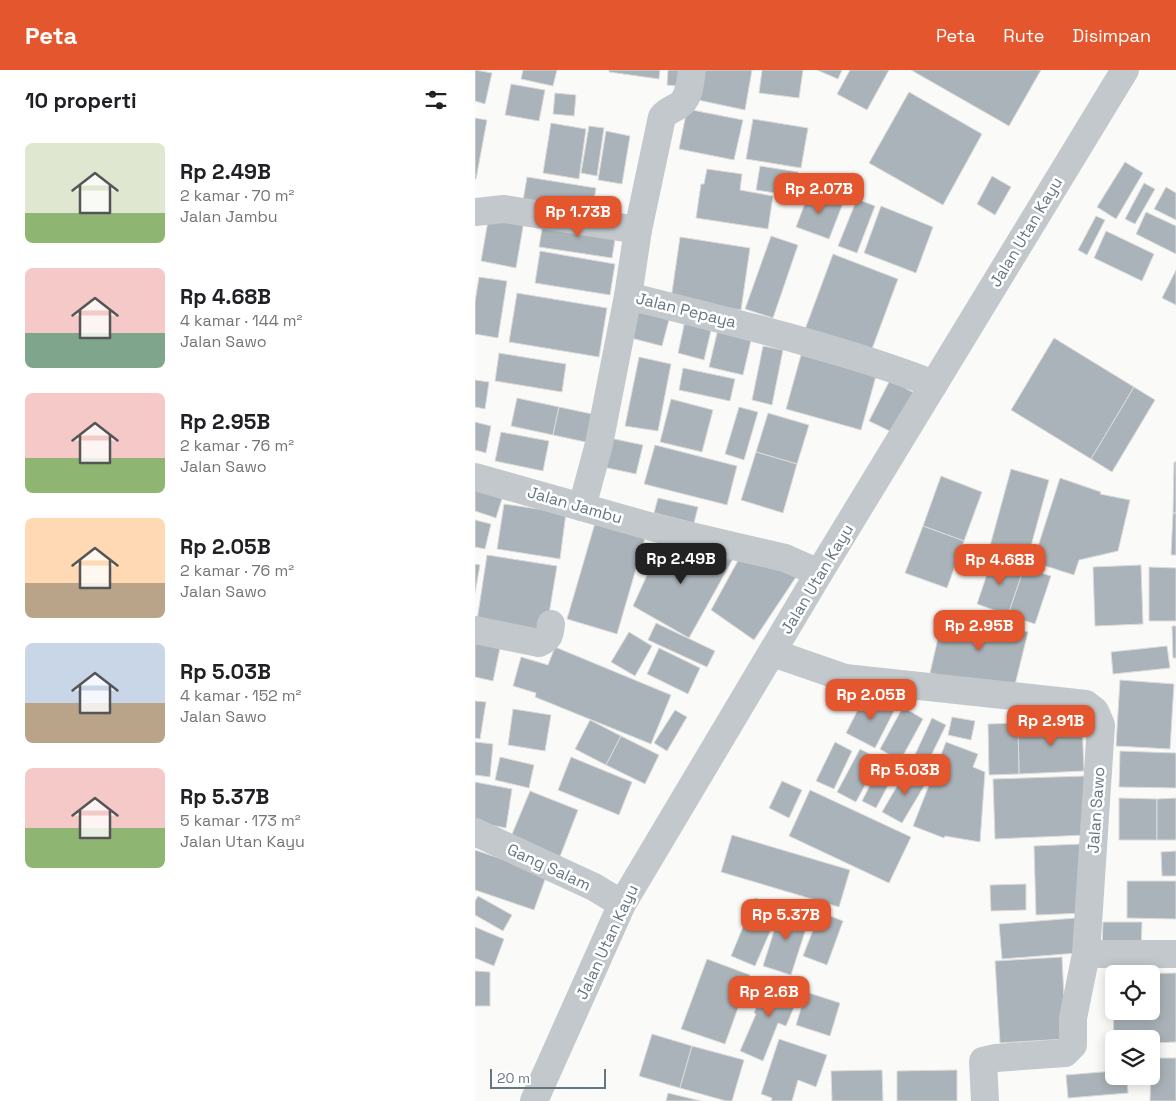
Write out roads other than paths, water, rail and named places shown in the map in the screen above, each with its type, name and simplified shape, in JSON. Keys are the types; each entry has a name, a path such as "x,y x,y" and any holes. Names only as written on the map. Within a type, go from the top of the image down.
{"street":[{"name":"Jalan Pepaya","path":"692,70 688,93 685,99 679,106 667,111 662,117 638,230 628,296 780,334 934,384"},
{"name":"Jalan Utan Kayu","path":"534,1101 622,904 819,573 1125,70"},
{"path":"475,212 504,209 638,230"},
{"path":"582,507 599,444 628,296"},
{"name":"Jalan Jambu","path":"475,478 656,528 785,558 819,573"},
{"path":"475,630 539,643 546,640 550,635 551,624"},
{"name":"Jalan Sawo","path":"773,653 845,678 1086,704 1095,711 1101,726 1086,954 1073,1018 1073,1045 1065,1053 996,1058 983,1062 985,1101"},
{"name":"Gang Salam","path":"475,832 594,887 622,904"},
{"path":"1086,954 1176,954"}]}
